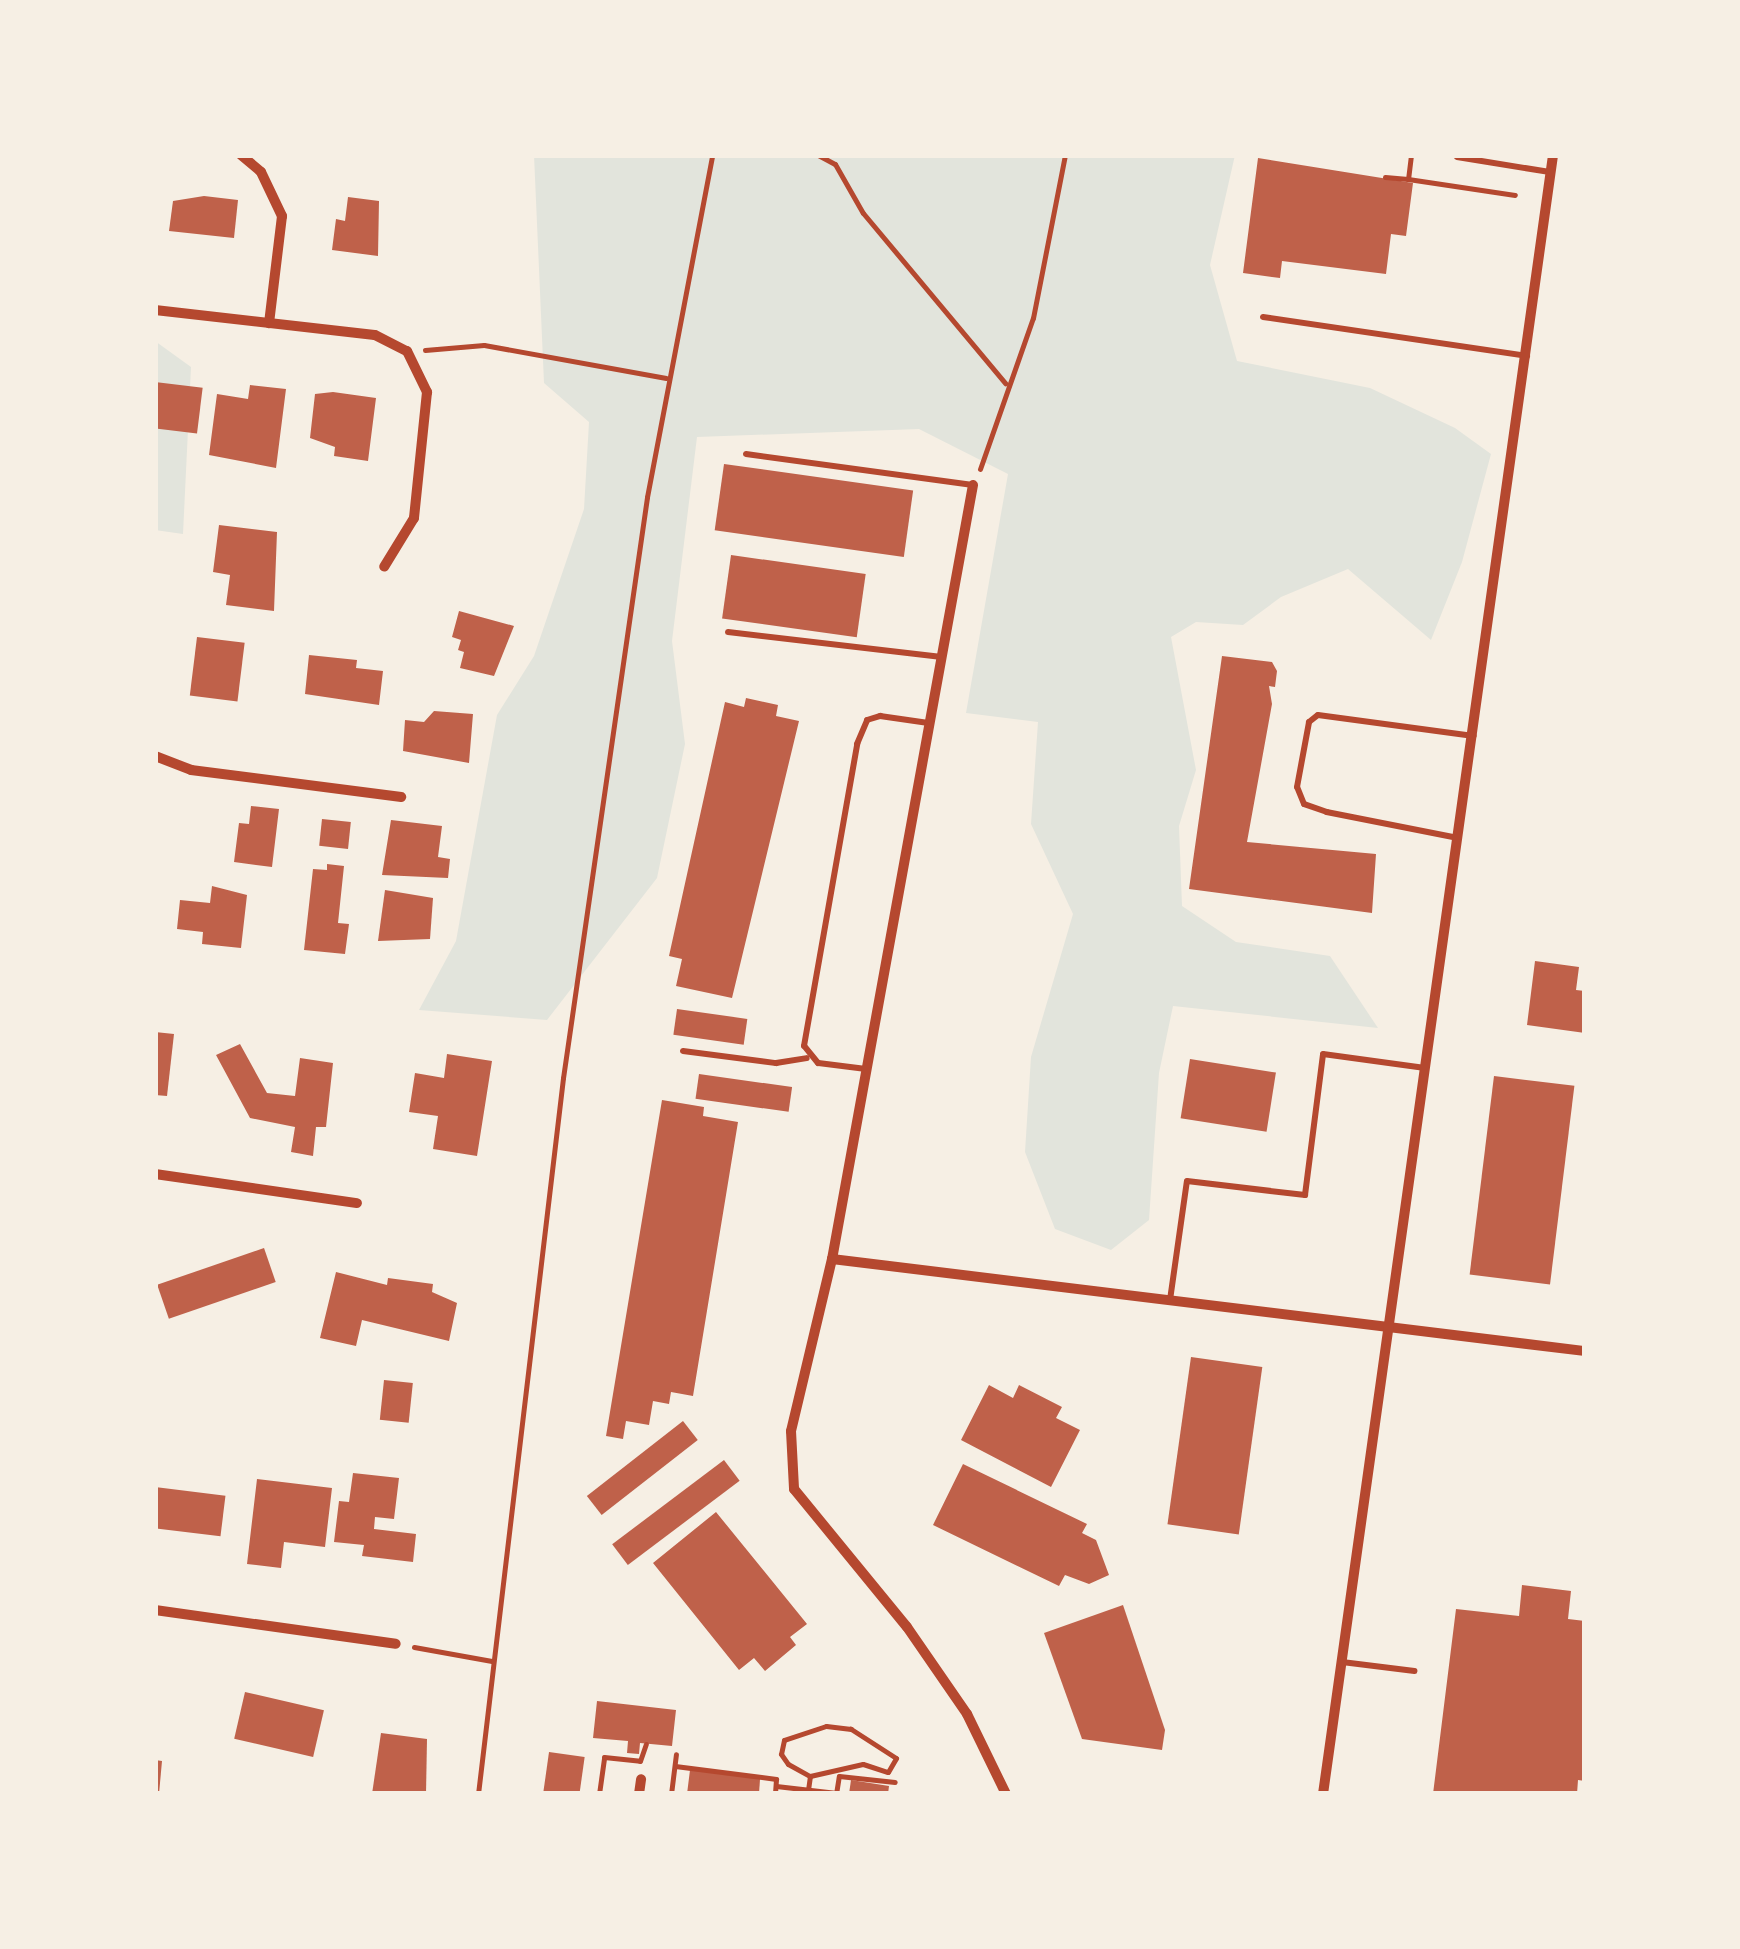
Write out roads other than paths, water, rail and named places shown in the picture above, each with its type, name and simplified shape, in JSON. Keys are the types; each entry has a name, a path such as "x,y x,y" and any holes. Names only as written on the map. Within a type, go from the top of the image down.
{"street":[{"path":"241,155 261,172 282,216 269,322"},
{"path":"1323,1794 1554,155"},
{"path":"155,310 375,334 407,351 428,392 414,518 384,567"},
{"path":"973,485 832,1259 791,1430 794,1489 907,1626 967,1714 1006,1794"},
{"path":"155,756 191,770 400,797"},
{"path":"155,1174 358,1203"},
{"path":"832,1259 1585,1351"},
{"path":"155,1610 396,1644"},
{"path":"639,1794 641,1779"}],"lane":[{"path":"1457,157 1551,172"},
{"path":"1263,317 1528,356"},
{"path":"746,454 973,485"},
{"path":"728,632 940,657"},
{"path":"1459,838 1326,812 1304,804 1297,786 1309,722 1318,715 1474,736"},
{"path":"808,1058 808,1015 861,730 880,716 928,723"},
{"path":"683,1051 776,1063 808,1058 866,1069"},
{"path":"1170,1300 1187,1181 1305,1195 1323,1054 1426,1068"},
{"path":"1342,1662 1414,1671"}]}
